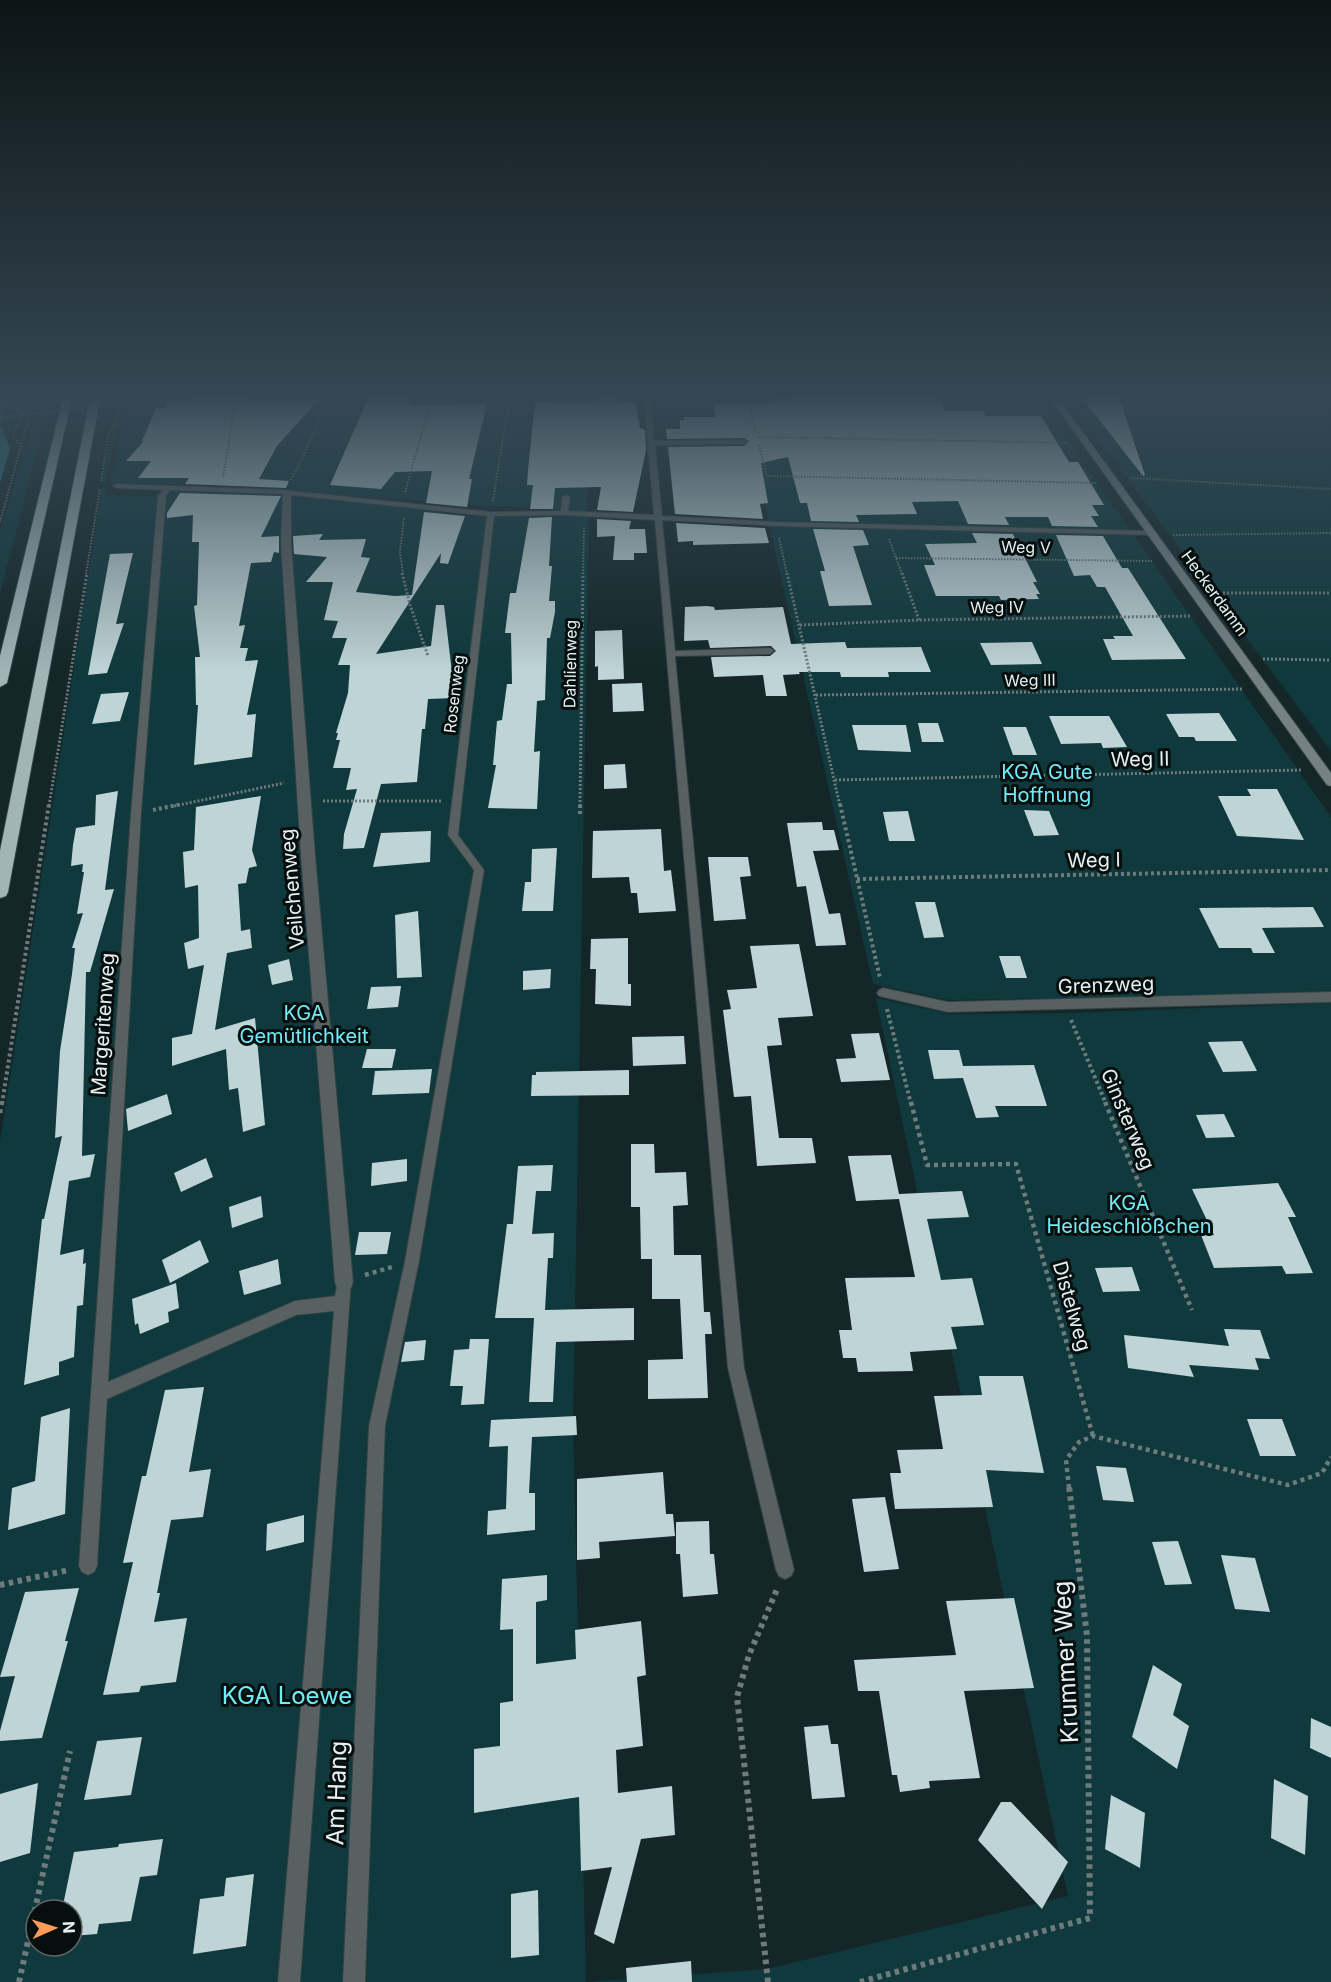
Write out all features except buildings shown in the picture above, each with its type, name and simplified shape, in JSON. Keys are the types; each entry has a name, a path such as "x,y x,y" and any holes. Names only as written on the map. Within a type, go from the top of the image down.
{"highway":[{"path":"0,682 47,486"},
{"path":"0,892 78,486"}],"street":[{"name":"Heckerdamm","path":"1118,486 1331,782"},
{"name":"Veilchenweg","path":"284,493 303,779 344,1282"}],"lane":[{"path":"130,486 284,493 491,514 584,513 776,524 1152,533"},
{"path":"655,486 736,1368 784,1570"},
{"name":"Margeritenweg","path":"88,1566 136,813 162,496 169,488"},
{"path":"564,513 566,497"},
{"name":"Rosenweg","path":"479,870 453,835 491,514"},
{"path":"670,654 770,651"},
{"name":"Am Hang","path":"354,1982 377,1426 412,1261 479,870"},
{"name":"Grenzweg","path":"883,993 948,1007 1065,1006 1331,997"},
{"path":"289,1982 344,1282"},
{"path":"99,1394 295,1308 342,1303"}],"path":[{"path":"0,522 10,486"},
{"path":"0,1113 100,486"},
{"path":"284,493 288,486"},
{"path":"409,486 399,537 407,599 428,656"},
{"path":"491,514 495,486"},
{"path":"1284,486 1331,489"},
{"name":"Dahlienweg","path":"580,814 584,513"},
{"path":"776,524 883,993"},
{"path":"884,525 919,620"},
{"path":"1167,535 1331,533"},
{"name":"Weg V","path":"896,558 1156,561"},
{"path":"1209,593 1331,593"},
{"name":"Weg IV","path":"800,625 919,620 1194,616"},
{"path":"1258,659 1331,660"},
{"name":"Weg III","path":"816,695 1245,689"},
{"name":"Weg II","path":"835,780 1302,770"},
{"path":"136,813 303,779"},
{"path":"305,801 456,801"},
{"name":"Weg I","path":"857,879 1331,870"},
{"name":"Distelweg","path":"883,993 927,1165 1016,1164 1093,1436"},
{"name":"Ginsterweg","path":"1065,1006 1192,1310"},
{"path":"344,1282 412,1261"},
{"path":"1093,1436 1288,1485 1322,1473 1331,1457"},
{"name":"Krummer Weg","path":"860,1982 1090,1918 1087,1636 1066,1460 1078,1442 1093,1436"},
{"path":"0,1585 88,1566"},
{"path":"768,1982 737,1697 749,1655 784,1570"},
{"path":"19,1982 70,1751"}],"green space":[{"path":"13,486 28,486 0,593 0,532"},
{"path":"235,486 588,486 587,511 550,511 548,507 484,506"},
{"name":"KGA Gute Hoffnung","path":"763,486 1100,486 1331,817 1331,994 948,1000 873,984 768,520"},
{"path":"1134,486 1331,486 1331,751"},
{"path":"102,487 108,487 106,495 156,497 170,490 278,495 441,512 440,517 589,516 573,1423 586,1982 0,1982 0,1141"},
{"name":"KGA Heideschlößchen","path":"876,998 950,1014 1073,1013 1331,1003 1331,1982 587,1982 767,1969 1068,1896"}],"park label":[{"name":"KGA Gemütlichkeit","path":"304,1024"},
{"name":"KGA Loewe","path":"287,1696"}]}
